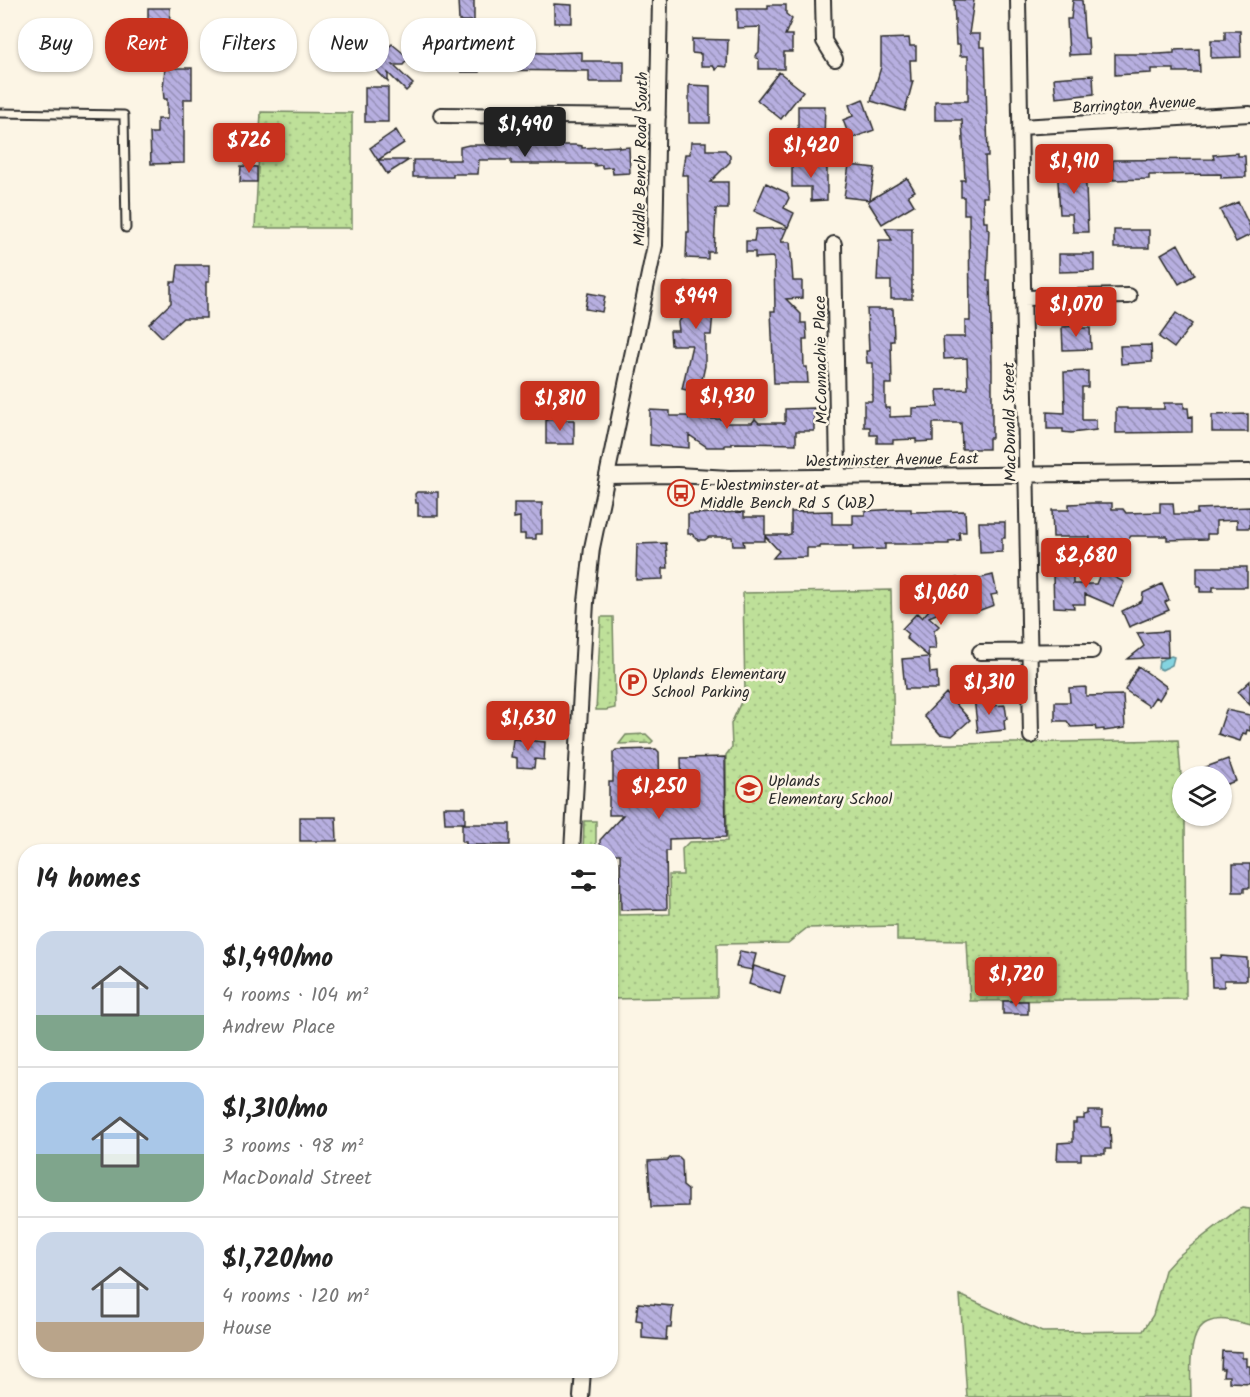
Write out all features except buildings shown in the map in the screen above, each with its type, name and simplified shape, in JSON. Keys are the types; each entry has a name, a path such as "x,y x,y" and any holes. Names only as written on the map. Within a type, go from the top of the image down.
{"street":[{"name":"Middle Bench Road South","path":"572,844 588,575 656,245 660,0"},
{"path":"823,0 824,41 835,59"},
{"name":"MacDonald Street","path":"1018,0 1031,736"},
{"name":"Barrington Avenue","path":"1020,127 1250,114"},
{"path":"441,115 658,117"},
{"name":"McConnachie Place","path":"834,244 838,476"},
{"path":"1023,298 1129,296"},
{"name":"Westminster Avenue East","path":"607,476 729,478 1250,472"},
{"path":"980,652 1092,651"},
{"path":"581,1397 583,1378"}],"lane":[{"path":"0,113 124,115 126,228"}],"green space":[{"path":"261,112 352,113 352,228 255,228"},
{"path":"891,590 894,745 1178,740 1180,766 1172,766 1172,826 1185,826 1186,999 970,1001 967,941 897,940 897,926 807,928 788,943 717,944 717,997 618,999 618,871 619,915 670,914 669,875 683,875 682,849 689,842 727,841 726,755 732,747 731,724 745,693 743,593"},
{"path":"601,617 613,617 615,708 596,710"},
{"path":"646,734 653,741 651,743 619,744 626,735"},
{"path":"584,821 596,821 596,844 583,844"},
{"path":"1242,1208 1250,1209 1250,1325 1229,1320 1213,1320 1201,1327 1196,1335 1191,1355 1191,1397 967,1397 960,1295 1042,1332 1143,1331 1153,1315 1165,1270 1177,1257"}],"water":[{"path":"1174,657 1172,665 1162,670 1158,668 1159,661"}],"place":[{"name":"E Westminster at Middle Bench Rd S (WB)","path":"681,493"},
{"name":"Uplands Elementary School Parking","path":"633,682"},
{"name":"Uplands Elementary School","path":"749,789"}]}
